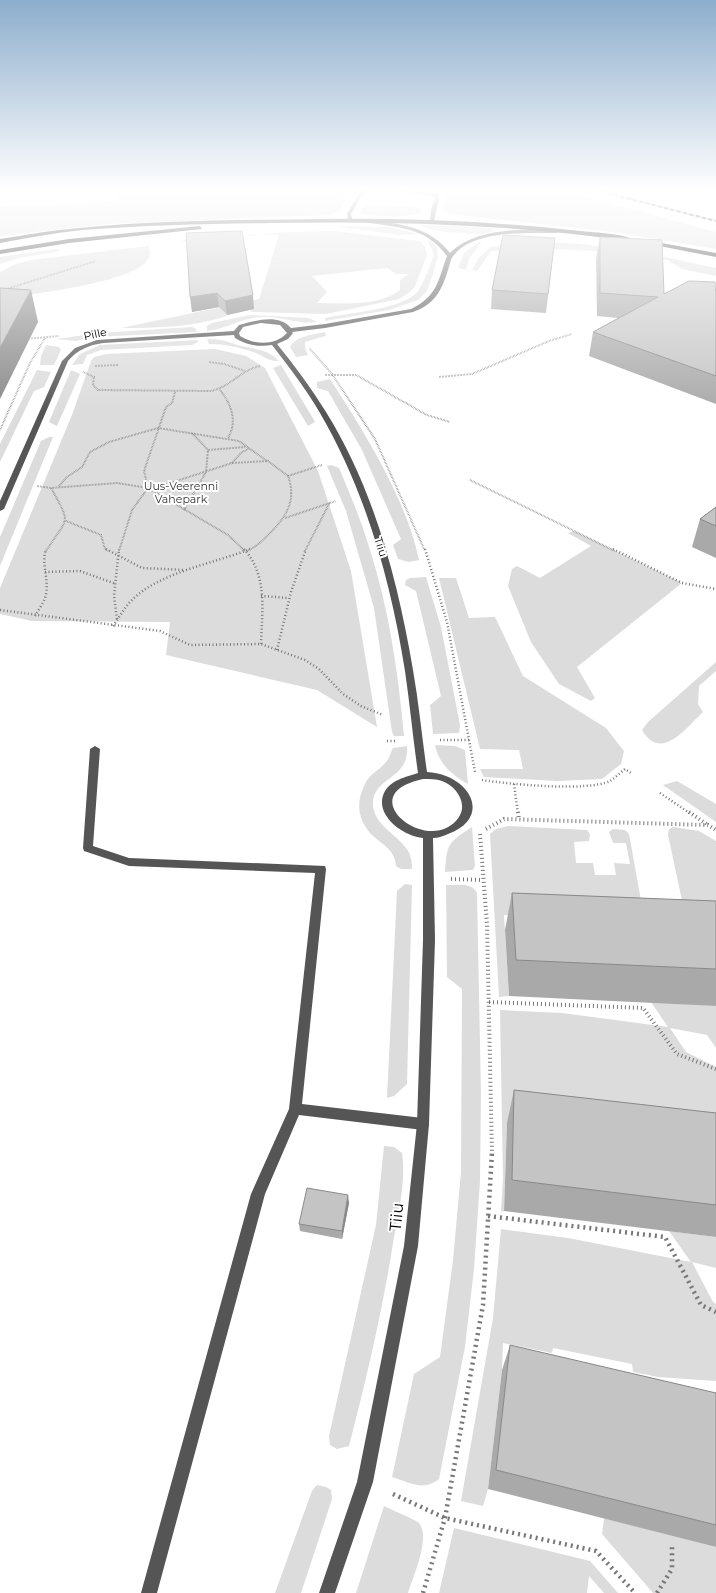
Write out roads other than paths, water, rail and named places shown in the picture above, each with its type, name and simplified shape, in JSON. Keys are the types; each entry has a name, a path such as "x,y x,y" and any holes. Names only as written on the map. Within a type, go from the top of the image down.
{"street":[{"path":"290,330 285,339 273,343 247,342 237,337 236,333 241,326 261,321 277,322 290,330 325,326 413,310 424,305 437,292 447,264"},
{"name":"Pille","path":"0,509 65,361 74,350 102,341 236,333"},
{"name":"Tiiu","path":"273,343 302,378 334,434 367,501 388,571 407,659 423,774"},
{"path":"95,749 88,848 129,862 321,869 295,1109 258,1194 149,1593"},
{"path":"423,774 436,775 458,785 465,794 468,803 467,813 462,822 453,829 441,833 428,834 414,832 393,819 388,809 387,799 391,790 399,782 423,774"},
{"name":"Tiiu","path":"327,1593 365,1482 411,1246 423,1124 429,940 428,834"},
{"path":"295,1109 423,1124"}],"park label":[{"name":"Uus-Veerenni Vahepark","path":"181,492"}]}
